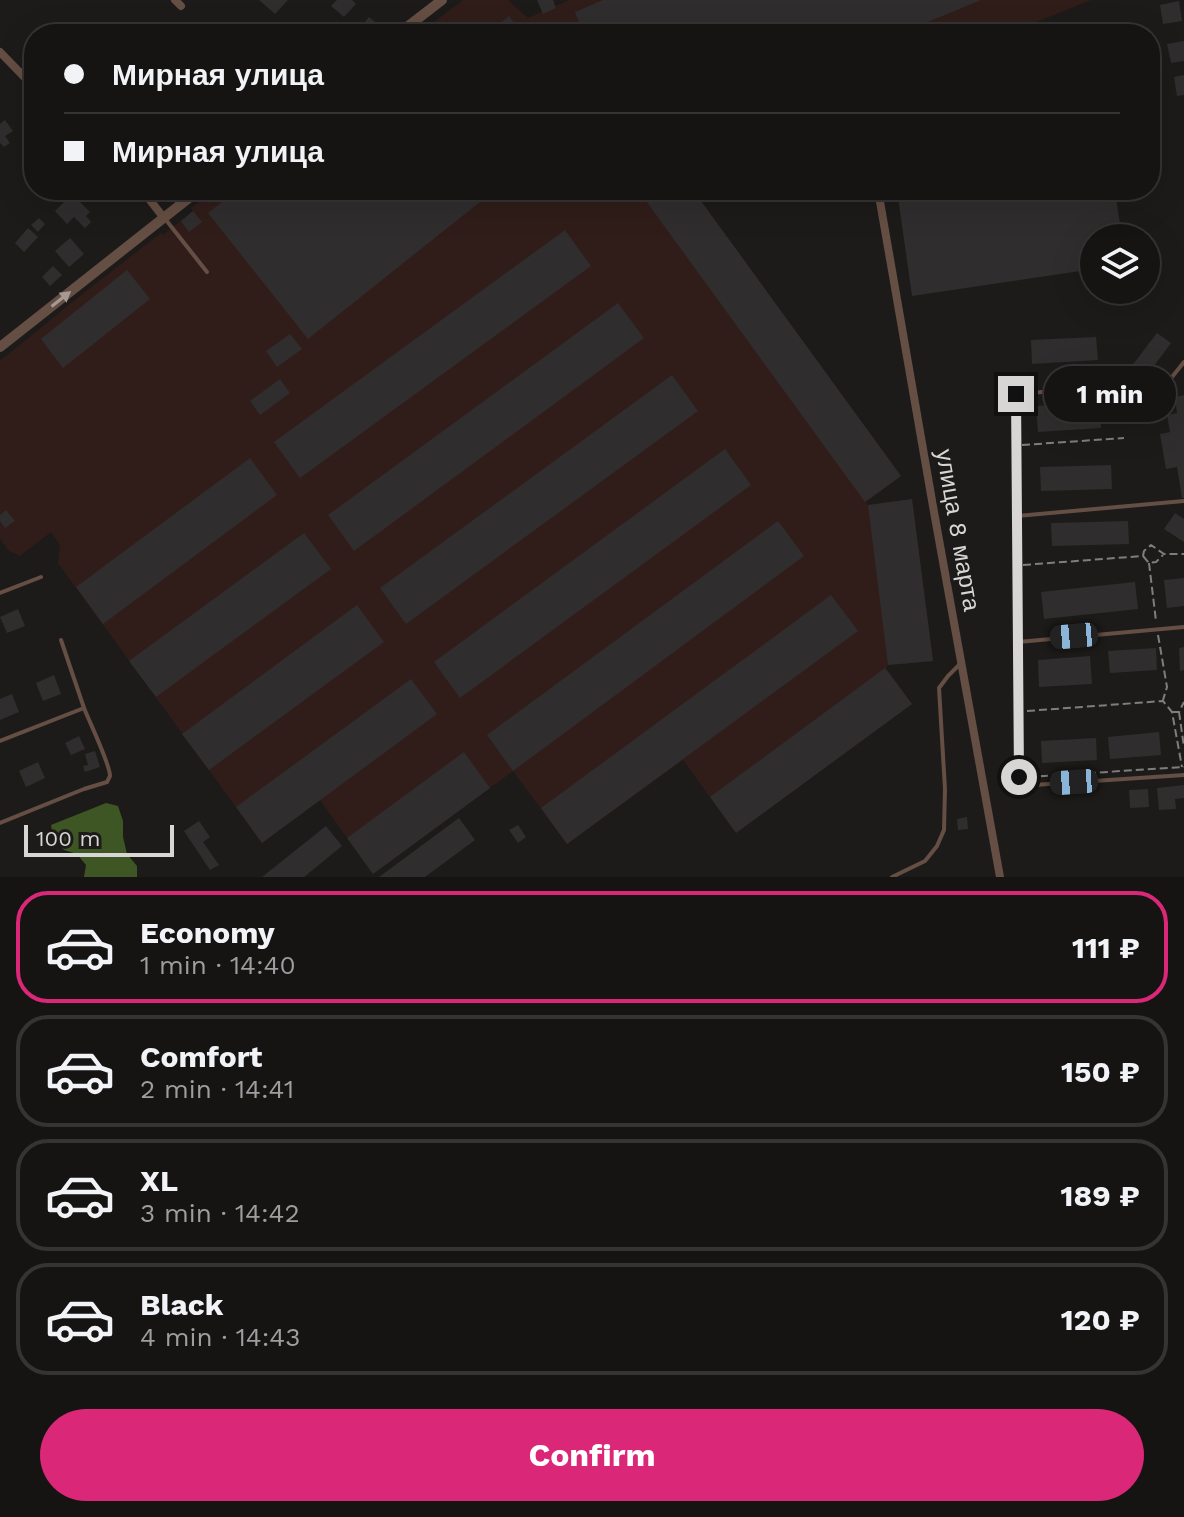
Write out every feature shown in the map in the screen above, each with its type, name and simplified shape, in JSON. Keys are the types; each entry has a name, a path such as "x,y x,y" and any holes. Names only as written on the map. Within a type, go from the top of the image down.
{"street":[{"path":"411,24 442,0"},
{"path":"0,52 24,77"},
{"path":"150,200 164,218"},
{"path":"0,347 186,200"},
{"name":"улица 8 марта","path":"880,200 1000,877"}],"lane":[{"path":"164,218 207,272"},
{"path":"1184,362 1172,377 1108,387 1016,394 1019,786 1184,775"},
{"path":"1017,516 1184,501"},
{"path":"0,593 41,577"},
{"path":"1018,642 1184,627"},
{"path":"0,823 107,782 110,776 61,640"},
{"path":"892,877 925,861 944,830 945,789 939,688 961,663"},
{"path":"0,741 84,708"}],"path":[{"path":"1017,446 1124,438"},
{"path":"1143,556 1151,545 1164,554 1184,554"},
{"path":"1149,563 1156,562 1164,554"},
{"path":"1017,565 1143,556"},
{"path":"1143,556 1149,563 1167,687 1163,701"},
{"path":"1018,711 1163,701"},
{"path":"1019,777 1183,767 1172,712 1163,701"},
{"path":"1184,702 1179,712 1184,747"},
{"path":"1172,712 1179,712"}],"shaded area":[{"path":"463,0 508,0 528,18 569,0 1091,0 1032,24 431,24"},
{"path":"202,200 700,200 901,476 866,502 868,505 912,499 933,661 888,665 886,668 912,704 736,833 683,760 567,844 513,771 373,874 320,800 262,843 58,563 60,545 51,532 20,556 9,551 0,539 0,361 81,295 193,211 191,208"}],"green space":[{"path":"106,803 118,806 127,854 137,866 137,877 84,877 86,865 77,854 64,850 53,839 51,825"}],"building":[{"path":"259,0 288,0 275,14"},
{"path":"337,0 352,0 356,4 344,17 331,6"},
{"path":"537,0 553,0 556,8 543,14"},
{"path":"603,0 981,0 923,24 579,24 575,12"},
{"path":"1179,1 1182,21 1163,24 1160,5"},
{"path":"509,16 515,24 499,24"},
{"path":"369,17 377,24 364,24"},
{"path":"1184,41 1184,61 1171,63 1167,44"},
{"path":"1184,75 1184,95 1177,96 1174,77"},
{"path":"5,120 13,131 5,136 10,143 4,147 0,143 0,124"},
{"path":"66,200 78,200 90,212 86,216 91,222 85,228 74,217 67,224 55,211"},
{"path":"224,200 482,200 308,339 208,213"},
{"path":"645,200 700,200 901,476 865,502"},
{"path":"898,200 1116,200 1120,224 1080,224 1080,271 912,296"},
{"path":"193,211 202,222 189,232 181,221"},
{"path":"39,218 45,224 38,232 31,225"},
{"path":"28,228 38,237 24,252 15,243"},
{"path":"565,230 591,266 300,478 274,442"},
{"path":"70,238 84,254 69,267 55,251"},
{"path":"53,266 62,275 50,286 42,277"},
{"path":"127,270 150,299 63,368 41,339"},
{"path":"618,303 644,338 354,551 328,515"},
{"path":"1157,333 1171,343 1145,378 1131,367"},
{"path":"290,334 302,349 277,367 266,351"},
{"path":"1096,337 1098,360 1032,364 1031,340"},
{"path":"672,375 698,411 406,624 380,588"},
{"path":"280,379 290,393 260,415 250,401"},
{"path":"1184,395 1182,498 1177,467 1166,469 1160,434 1170,432 1167,415 1177,413 1175,397"},
{"path":"1099,402 1101,428 1038,432 1036,406"},
{"path":"725,449 751,485 460,698 434,662"},
{"path":"250,458 277,495 103,624 76,587"},
{"path":"1111,465 1112,489 1041,491 1040,467"},
{"path":"912,499 933,661 888,665 868,505"},
{"path":"6,510 15,521 5,528 0,515"},
{"path":"1175,513 1184,519 1184,542 1164,529"},
{"path":"778,521 804,556 513,771 487,735"},
{"path":"1128,521 1129,544 1052,546 1051,523"},
{"path":"304,533 331,569 156,697 129,661"},
{"path":"1184,578 1184,606 1167,608 1164,580"},
{"path":"1135,582 1138,609 1044,619 1041,592"},
{"path":"831,595 858,631 567,844 541,808"},
{"path":"357,605 384,642 209,770 182,734"},
{"path":"18,609 25,626 7,633 0,617"},
{"path":"1184,647 1184,670 1180,671 1179,648"},
{"path":"1156,648 1157,670 1110,673 1108,651"},
{"path":"1090,656 1092,684 1039,687 1038,660"},
{"path":"885,668 912,704 736,833 710,797"},
{"path":"54,675 61,694 43,701 36,683"},
{"path":"411,679 437,714 262,843 236,807"},
{"path":"12,694 19,712 0,720 0,699"},
{"path":"1159,732 1161,755 1110,759 1108,737"},
{"path":"79,736 85,749 71,755 65,743"},
{"path":"1096,738 1097,760 1042,763 1041,741"},
{"path":"95,751 100,767 85,772 83,766 88,765 85,754"},
{"path":"464,752 490,788 373,874 347,838"},
{"path":"38,762 45,778 26,787 19,771"},
{"path":"1184,785 1184,798 1175,799 1176,809 1159,810 1157,788"},
{"path":"1148,789 1149,807 1130,808 1129,790"},
{"path":"967,817 968,829 958,830 957,819"},
{"path":"459,818 475,840 425,877 379,877"},
{"path":"199,821 210,837 203,842 219,865 210,870 184,831"},
{"path":"518,825 526,837 518,843 509,830"},
{"path":"326,826 342,846 304,877 262,877"}],"route":[{"path":"1016,394 1019,777"}]}
